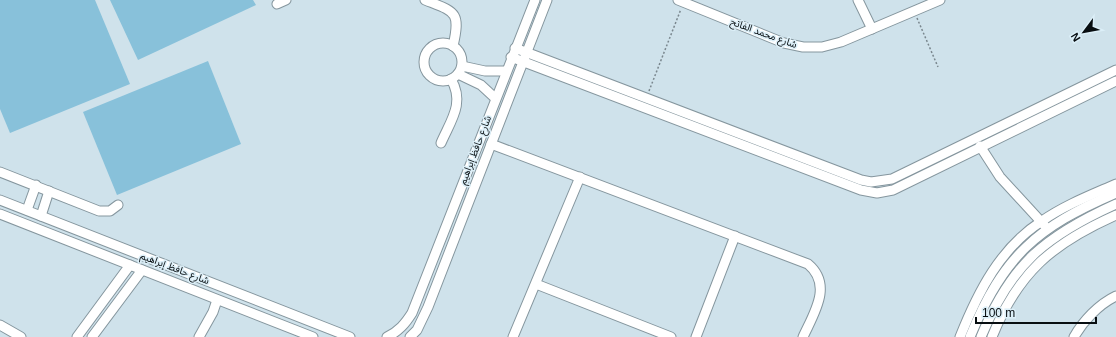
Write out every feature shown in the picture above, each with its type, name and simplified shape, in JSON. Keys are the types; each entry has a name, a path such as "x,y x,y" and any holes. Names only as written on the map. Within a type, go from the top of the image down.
{"street":[{"path":"425,0 447,9 455,17 458,26 453,46"},
{"name":"شارع حافظ إبراهيم","path":"387,337 397,332 406,324 412,313 511,57 535,0"},
{"name":"شارع حافظ إبراهيم","path":"411,337 422,320 547,0"},
{"path":"858,0 872,29"},
{"name":"شارع محمد الفاتح","path":"681,1 784,42 803,47 822,47 841,42 940,0"},
{"path":"441,143 458,102 457,73 461,56 453,46 445,43 436,44 428,50 425,58 425,67 430,75 442,81 457,73 506,71"},
{"path":"515,48 647,98 852,181"},
{"path":"511,57 852,181 871,182 892,179 952,155 980,146 1116,81"},
{"path":"952,155 1116,70"},
{"path":"457,73 480,84 495,98"},
{"path":"491,144 803,262 816,272 821,288 820,299 803,337"},
{"path":"980,146 1000,178 1044,225"},
{"path":"0,172 99,211 110,211 118,204"},
{"path":"513,337 580,177"},
{"path":"970,337 999,278 1044,225 1063,208 1116,184"},
{"path":"27,210 36,185"},
{"path":"41,216 49,191"},
{"path":"960,337 966,320 986,281 1004,255 1022,237 1044,225 1116,193"},
{"name":"شارع حافظ إبراهيم","path":"0,200 350,337"},
{"path":"981,337 999,298 1011,279 1030,258 1069,228 1116,204"},
{"name":"شارع حافظ إبراهيم","path":"0,214 313,337"},
{"path":"992,337 1007,303 1023,279 1035,266 1074,236 1116,215"},
{"path":"48,232 53,220"},
{"path":"442,236 453,241"},
{"path":"696,337 735,236"},
{"path":"77,337 130,265"},
{"path":"92,337 142,270"},
{"path":"536,284 671,337"},
{"path":"1074,337 1086,320 1098,308 1116,296"},
{"path":"199,337 213,312 217,300"},
{"path":"288,328 292,314"},
{"path":"966,320 976,324"},
{"path":"0,325 21,337"}],"path":[{"path":"647,98 681,1"},
{"path":"914,11 938,67"}],"shaded area":[{"path":"0,0 95,0 130,84 10,133 0,109"},
{"path":"110,0 253,0 256,5 138,60"},
{"path":"208,61 241,144 117,195 83,112"}]}
